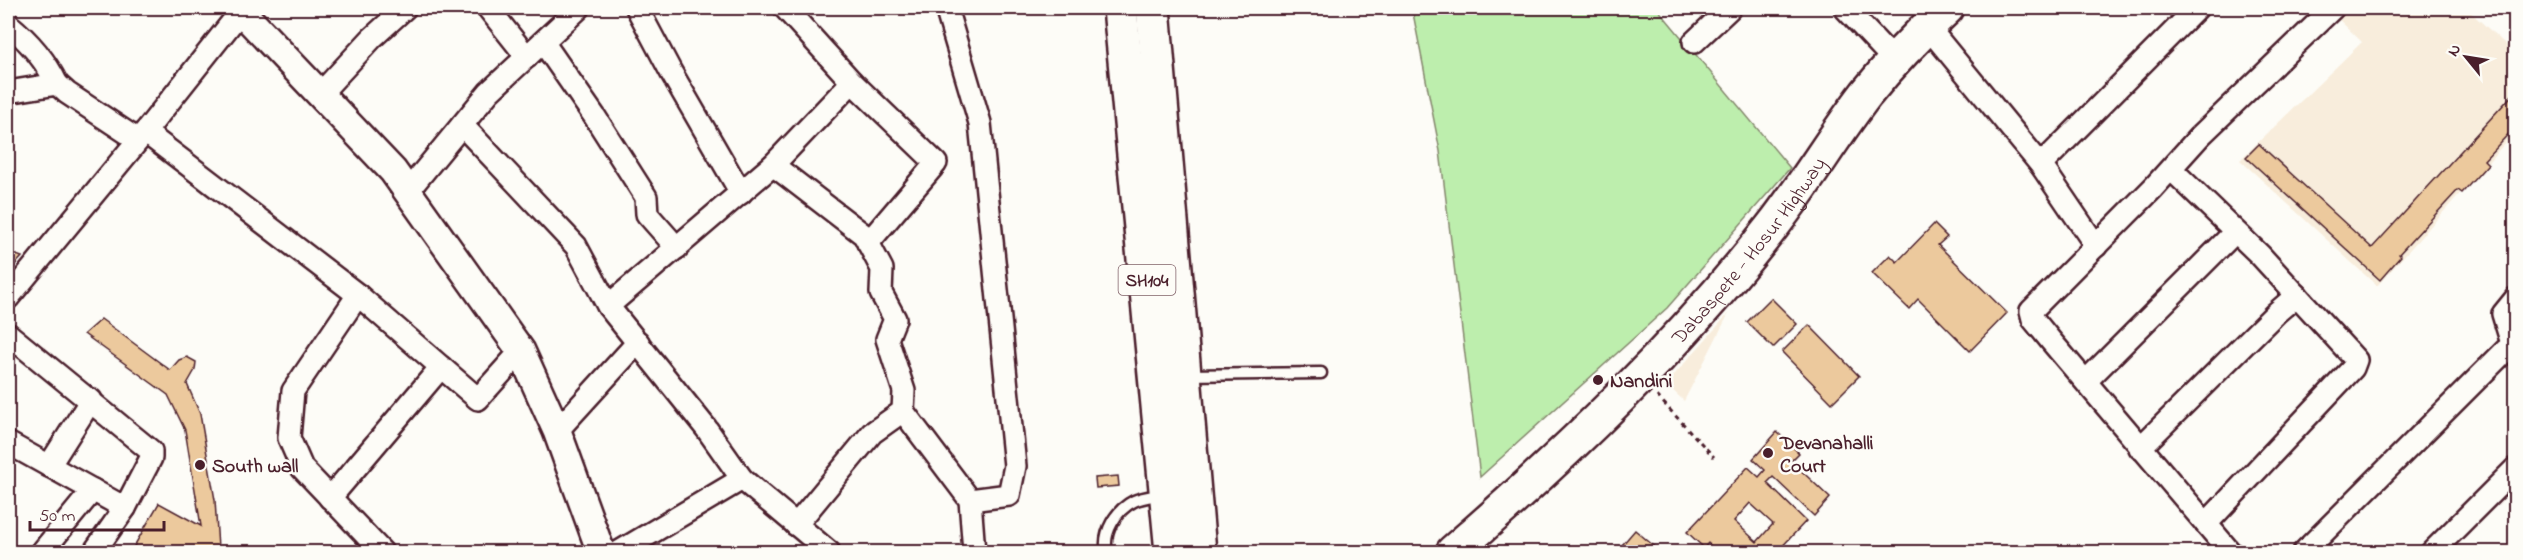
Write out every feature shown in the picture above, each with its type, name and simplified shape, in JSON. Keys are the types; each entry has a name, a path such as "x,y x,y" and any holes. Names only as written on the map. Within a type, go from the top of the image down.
{"main road":[{"name":"SH104","path":"1120,8 1172,552"},
{"name":"SH104","path":"1153,8 1199,552"},
{"name":"Dabaspete - Hosur Highway","path":"1453,552 1504,508 1639,377 1703,309 1772,227 1865,96 1894,60 1937,17"}],"street":[{"path":"8,298 141,136 241,8 393,171 520,351 557,431 601,552"},
{"path":"320,94 372,38 405,8"},
{"path":"488,8 527,57"},
{"path":"407,192 489,92 579,8"},
{"path":"637,8 741,193"},
{"path":"785,8 852,82 936,164 868,243"},
{"path":"946,8 980,123 1015,466 1009,495 970,500"},
{"path":"1694,42 1730,8"},
{"path":"1845,8 1894,60"},
{"path":"2041,165 2197,8"},
{"path":"2230,552 2033,319 2031,311 2199,137 2333,8"},
{"path":"1937,17 2096,246"},
{"path":"8,24 26,38 47,64 57,84 67,93 141,136 358,295 478,399 520,351"},
{"path":"543,42 596,117 646,197 647,214 676,248"},
{"path":"608,306 773,165 852,82"},
{"path":"8,92 57,84"},
{"path":"462,125 576,246 608,306 742,479 829,552"},
{"path":"773,165 864,235 882,269 881,293 895,319 887,339 904,392 903,411 970,500 974,552"},
{"path":"2170,169 2235,232 2356,360 2353,368 2206,524"},
{"path":"2085,381 2235,232"},
{"path":"358,295 292,391 289,438 302,468 382,552"},
{"path":"2140,447 2296,295"},
{"path":"2304,552 2506,350 2514,347 2503,314 2516,298"},
{"path":"8,334 151,451 152,458 125,508 94,552"},
{"path":"557,431 638,342"},
{"path":"330,498 441,367"},
{"path":"49,466 91,400"},
{"path":"796,525 872,433 903,411"},
{"path":"8,443 125,508"},
{"path":"2432,552 2516,468"},
{"path":"619,552 742,479"},
{"path":"42,552 93,490"}],"lane":[{"path":"1184,375 1321,373"},
{"path":"1107,552 1104,542 1112,520 1134,501 1167,494"}],"path":[{"path":"1639,377 1714,457"}],"shaded area":[{"path":"2341,8 2466,8 2515,53 2515,132 2377,286 2240,160 2362,42 2334,15"},
{"path":"1729,313 1684,401 1666,384"}],"green space":[{"path":"1412,8 1657,8 1790,168 1667,308 1480,477 1440,151"}],"building":[{"path":"2516,91 2516,126 2484,160 2488,164 2462,193 2458,190 2399,254 2401,256 2380,280 2246,157 2259,144 2372,248"},
{"path":"1934,224 1947,237 1938,245 2007,313 1970,351 1918,299 1909,309 1872,273 1890,255 1897,262"},
{"path":"8,252 22,257 8,272"},
{"path":"1771,298 1797,324 1773,348 1747,322"},
{"name":"South wall","path":"101,319 170,370 179,360 187,357 196,362 195,370 187,384 200,414 215,500 218,548 228,552 141,552 133,548 159,503 201,526 185,430 168,395 84,334"},
{"path":"1809,325 1859,376 1832,403 1782,352"},
{"path":"1777,432 1799,453 1791,461 1830,498 1814,516 1773,477 1767,483 1806,521 1777,552 1717,552 1708,543 1704,548 1687,532 1748,467 1759,477 1765,470 1753,459","holes":["1750,503 1773,524 1757,542 1734,521"]},
{"path":"1118,476 1119,486 1096,488 1095,478"},
{"path":"1635,530 1661,552 1616,552"}],"place":[{"name":"Nandini","path":"1598,380"},
{"name":"Devanahalli Court","path":"1768,453"},
{"name":"South wall","path":"200,465"}]}
